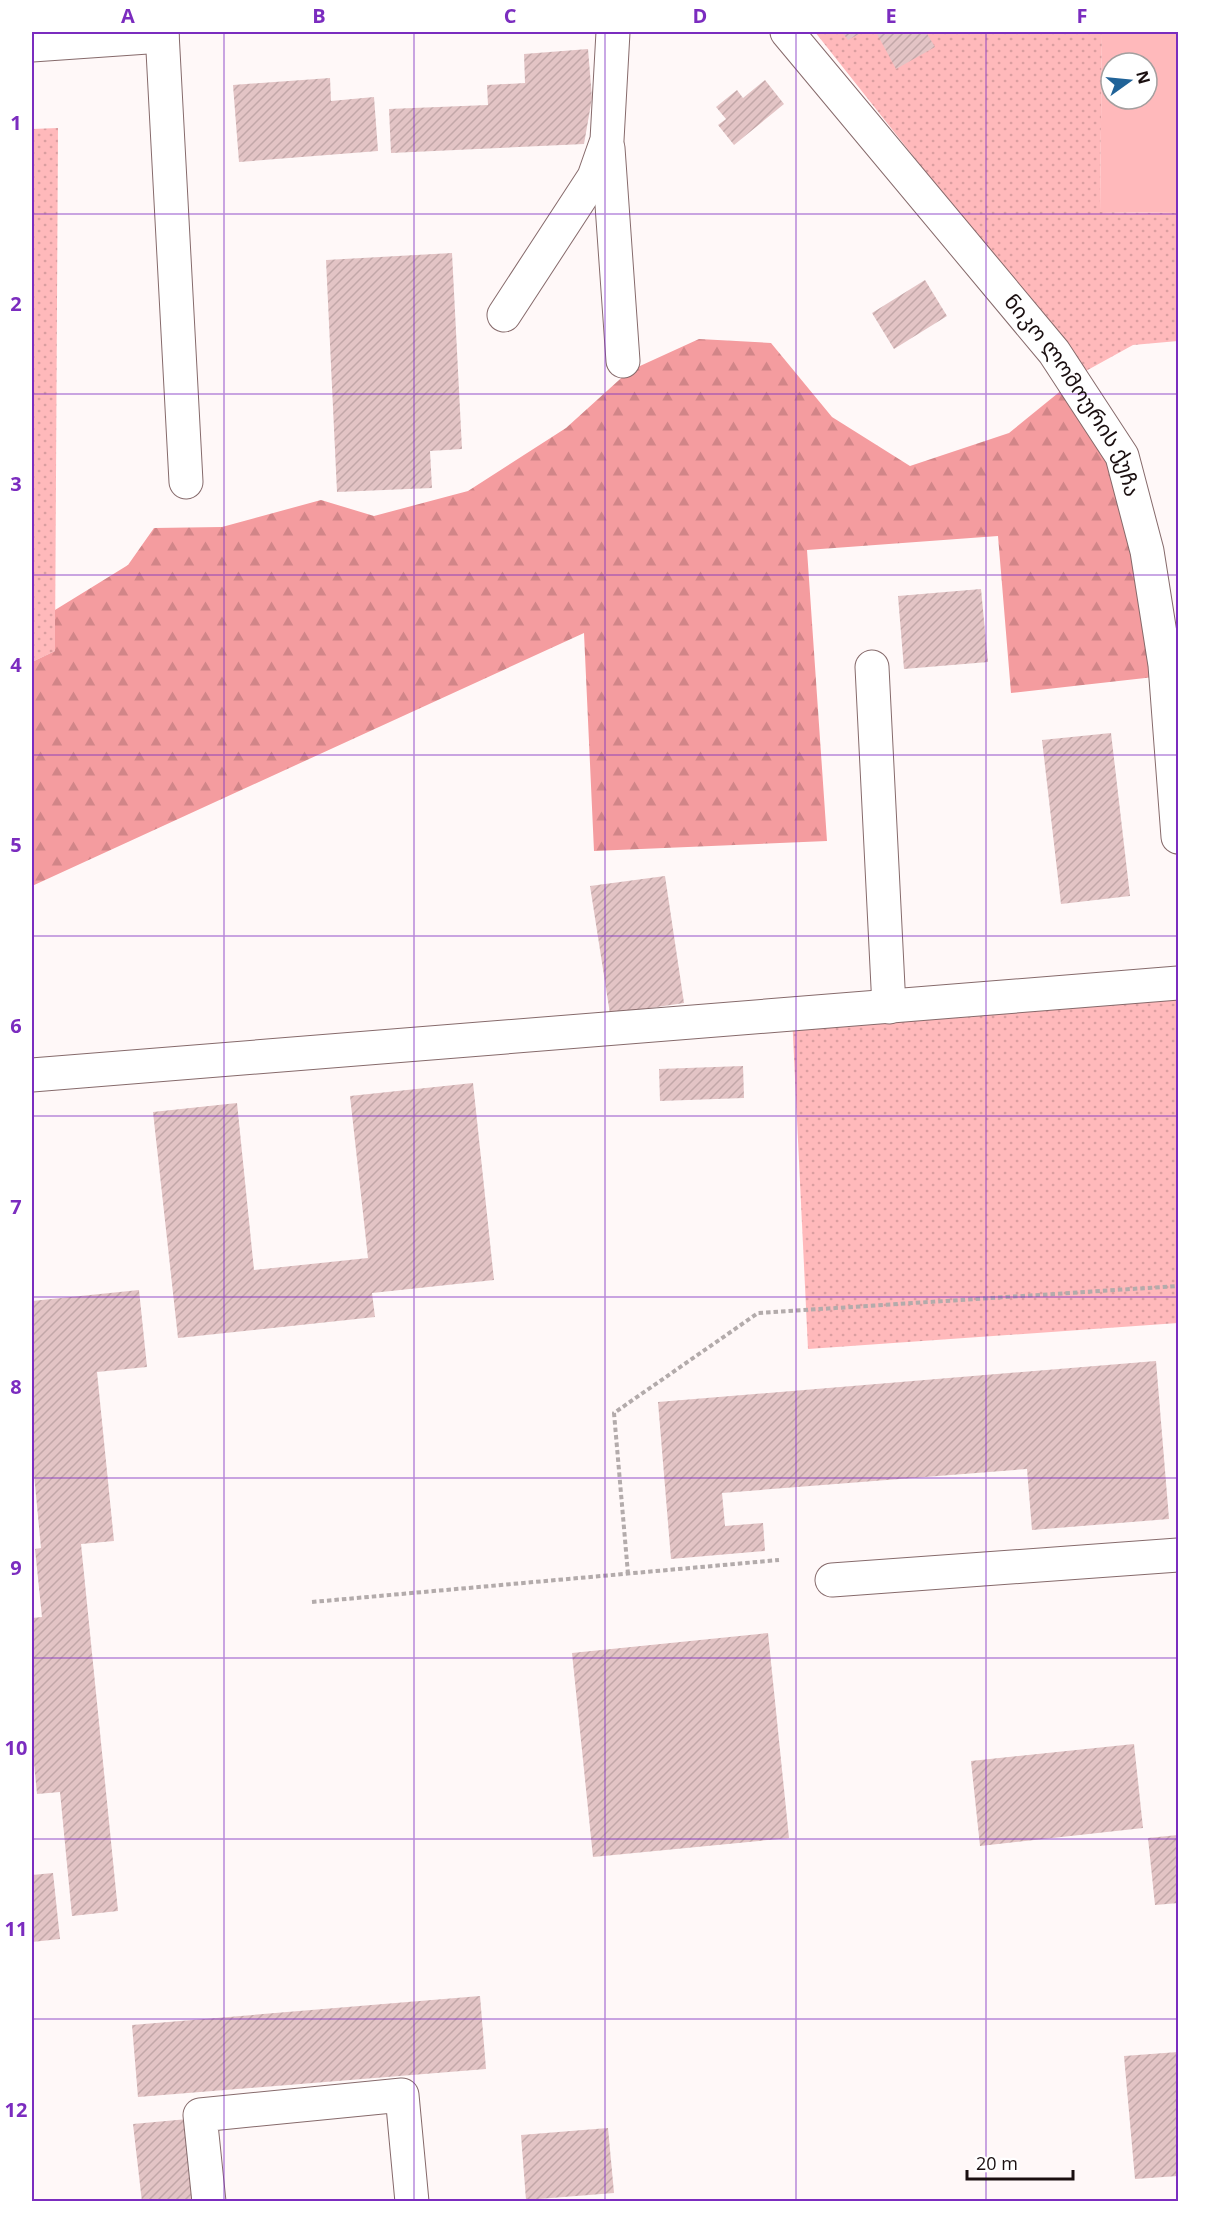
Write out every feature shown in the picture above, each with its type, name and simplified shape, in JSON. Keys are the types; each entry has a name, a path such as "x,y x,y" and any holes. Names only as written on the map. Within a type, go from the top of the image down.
{"street":[{"path":"613,32 607,140 624,361"},
{"name":"ნიკო ლომოურის ქუჩა","path":"787,32 1054,352 1122,456 1147,551 1163,653 1179,837"},
{"path":"32,45 162,34 186,482"},
{"path":"504,315 594,177 607,140"},
{"path":"872,667 889,1007"},
{"path":"32,1075 1179,983"},
{"path":"832,1580 1179,1555"},
{"path":"208,2202 200,2115 402,2095 412,2202"}],"path":[{"path":"628,1574 614,1413 758,1313 1179,1286"},
{"path":"312,1602 779,1560"}],"shaded area":[{"path":"815,32 1102,32 1102,51 1099,51 1100,212 1178,213 1178,341 1133,345 1084,372"},
{"path":"1102,32 1178,32 1178,213 1100,212 1101,111 1159,111 1159,51 1102,51"},
{"path":"58,128 55,651 32,662 32,129"},
{"path":"1178,984 1178,1323 808,1349 792,1015"}],"green space":[{"path":"699,339 771,343 832,417 910,466 1009,433 1084,372 1172,675 1011,693 998,536 807,550 827,841 594,851 584,633 32,886 32,662 55,651 55,610 128,565 154,528 222,527 321,500 374,516 468,491 566,428 629,371"}],"building":[{"path":"842,32 863,32 848,40"},
{"path":"876,32 926,32 935,47 896,69"},
{"path":"588,49 592,98 584,144 391,153 389,109 488,105 487,85 525,83 524,54"},
{"path":"330,78 331,101 374,97 378,151 239,162 233,85"},
{"path":"765,80 784,104 734,145 718,125 726,119 716,107 737,90 743,98"},
{"path":"452,253 462,449 430,451 432,488 337,492 326,260"},
{"path":"925,280 947,316 894,349 872,313"},
{"path":"981,589 988,662 904,669 898,596"},
{"path":"1111,733 1130,896 1061,904 1042,740"},
{"path":"665,876 684,1003 610,1014 590,886"},
{"path":"743,1066 744,1098 660,1101 659,1069"},
{"path":"473,1083 494,1280 372,1293 375,1317 178,1338 153,1112 237,1103 254,1270 368,1258 350,1096"},
{"path":"139,1290 147,1367 97,1372 114,1541 81,1544 118,1911 72,1916 60,1792 37,1794 32,1742 32,1618 42,1617 35,1549 41,1548 32,1453 32,1301"},
{"path":"1156,1361 1169,1519 1032,1530 1027,1469 722,1493 725,1526 763,1523 765,1551 671,1559 658,1402"},
{"path":"768,1633 789,1838 593,1857 572,1653"},
{"path":"1134,1744 1143,1828 980,1846 971,1761"},
{"path":"1178,1835 1178,1903 1155,1905 1148,1838"},
{"path":"53,1873 60,1939 32,1942 32,1875"},
{"path":"480,1996 486,2069 138,2097 132,2025"},
{"path":"1178,2052 1178,2176 1135,2179 1124,2056"},
{"path":"188,2119 197,2202 142,2202 133,2124"},
{"path":"608,2128 614,2193 526,2200 521,2135"}]}
